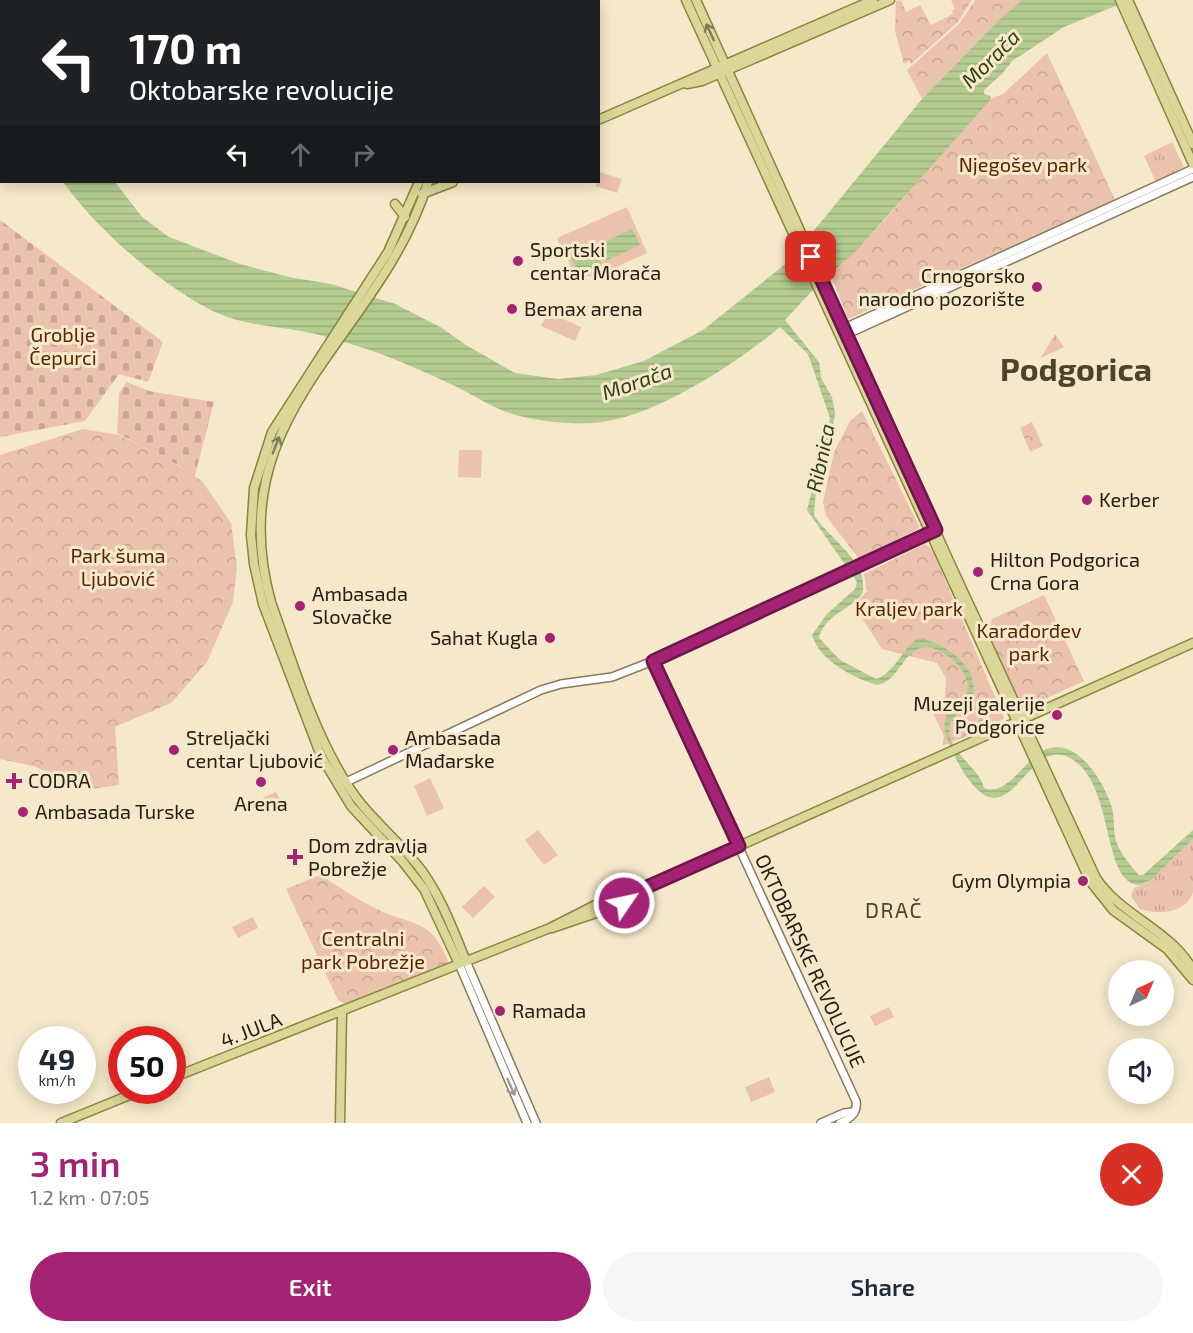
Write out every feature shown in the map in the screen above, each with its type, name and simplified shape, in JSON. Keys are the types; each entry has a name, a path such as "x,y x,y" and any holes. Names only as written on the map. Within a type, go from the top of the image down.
{"main road":[{"path":"686,0 722,69 835,317 845,331 933,532 1097,892 1122,918 1167,949 1193,980"},
{"path":"696,0 722,69"},
{"path":"600,119 679,87 702,81 722,69 873,0"},
{"path":"722,69 890,0"},
{"path":"1120,0 1145,45 1193,144"},
{"path":"1128,0 1193,164"},
{"path":"374,281 414,198 419,183"},
{"path":"428,183 410,226 314,370 261,460 254,488 251,523 254,564 263,604 321,756 342,784 351,806 419,882 463,963"},
{"path":"414,198 451,183"},
{"path":"395,204 405,217"},
{"path":"548,929 558,928 611,908 618,909 622,899 649,886 1193,643"},
{"path":"1060,809 1103,887 1128,912 1172,944 1193,970"},
{"path":"548,929 607,899 612,893 622,899"},
{"path":"607,899 611,908"},
{"name":"4. JULA","path":"186,1073 548,929"},
{"path":"340,1123 342,1012"},
{"path":"61,1123 108,1104"}],"street":[{"path":"845,331 1193,169"},
{"path":"845,331 1193,177"},
{"path":"342,784 542,690 561,684 612,677 653,661 933,532"},
{"name":"OKTOBARSKE REVOLUCIJE","path":"653,661 856,1101 853,1112"},
{"path":"463,963 527,1123"},
{"path":"463,963 536,1123"},
{"path":"821,1123 844,1113 853,1112"},
{"path":"840,1123 850,1118 853,1112"}],"green space":[{"path":"901,0 906,12 920,5 931,25 953,14 952,11 955,9 951,0 972,0 958,22 911,64 909,61 904,64 895,31 896,1"},
{"path":"975,0 1022,0 1001,18 922,99 907,70 959,24"},
{"name":"Njegošev park","path":"1047,53 1115,200 848,319 831,275 882,223 980,109 991,99 1003,94"},
{"path":"1172,142 1184,167 1156,182 1144,156"},
{"path":"1003,154 1009,167 988,177 982,164"},
{"path":"600,172 622,179 617,193 595,186 600,183"},
{"path":"627,207 647,253 597,276 576,277 557,238"},
{"name":"Groblje Čepurci","path":"0,220 163,342 148,382 119,374 85,421 0,437"},
{"path":"548,312 581,327 575,341 541,326"},
{"path":"1055,334 1064,347 1041,358 1041,357"},
{"name":"Groblje Čepurci","path":"127,382 149,391 214,402 194,479 180,466 117,433 119,393"},
{"path":"862,411 919,526 918,529 859,559 826,516 823,502 834,452 850,421"},
{"path":"1032,422 1043,446 1030,452 1020,428"},
{"name":"Park šuma Ljubović","path":"83,429 119,435 168,459 202,481 231,523 237,567 233,602 207,662 171,703 115,727 119,785 92,789 33,766 0,759 0,455"},
{"path":"459,450 482,450 481,478 458,477"},
{"name":"Kraljev park","path":"925,544 932,549 1004,718 999,723 942,746 944,736 930,707 945,697 946,678 937,663 882,649 854,606 867,591 864,574"},
{"name":"Karađorđev park","path":"1044,595 1084,681 1023,709 989,637 992,619"},
{"path":"430,778 444,808 427,816 414,786"},
{"path":"276,792 281,802 263,811 258,800"},
{"path":"538,830 558,855 544,865 525,840"},
{"path":"1193,839 1193,892 1189,899 1178,909 1170,911 1154,912 1140,909 1131,896 1134,888 1150,881"},
{"name":"Centralni park Pobrežje","path":"320,875 371,906 426,929 435,937 449,963 348,1005 338,1000 286,889"},
{"path":"484,886 495,897 473,918 462,907"},
{"path":"253,917 258,928 238,938 232,927"},
{"path":"889,1007 894,1017 875,1026 870,1016"},
{"path":"769,1077 775,1092 751,1102 745,1087"}],"water":[{"path":"1022,0 1130,0 1064,27 1012,61 1002,74 984,90 984,94 991,96 991,99 857,250 812,291 785,320 819,362 821,378 832,397 835,413 816,490 814,515 854,561 863,583 862,594 826,624 819,638 840,660 876,679 888,672 917,639 936,644 956,656 970,673 973,693 969,702 950,723 949,733 957,750 981,780 984,788 1001,787 1039,753 1047,749 1059,747 1070,750 1089,765 1097,776 1109,798 1118,845 1139,875 1143,875 1193,830 1193,839 1151,880 1140,885 1127,880 1119,868 1094,786 1083,769 1068,757 1052,755 1038,763 1014,788 1002,796 988,797 973,784 954,755 945,732 946,716 964,700 969,687 963,672 950,657 932,648 921,648 913,652 886,682 877,685 838,667 816,644 812,635 827,614 855,589 857,582 807,510 830,418 808,354 780,327 717,373 692,388 640,412 616,420 593,423 564,423 535,419 501,410 433,376 367,349 301,331 252,324 229,318 205,307 166,282 128,252 93,218 64,183 116,183 142,217 169,237 240,264 289,277 331,284 395,304 442,328 466,345 515,373 558,379 596,375 644,361 703,330 788,262 922,99 1001,18"},
{"path":"632,229 640,245 605,261 598,245"},
{"path":"594,246 602,264 579,274 571,257"}],"place":[{"name":"Sportski centar Morača","path":"518,261"},
{"name":"Crnogorsko narodno pozorište","path":"1037,287"},
{"name":"Bemax arena","path":"512,309"},
{"name":"Kerber","path":"1087,500"},
{"name":"Hilton Podgorica Crna Gora","path":"978,572"},
{"name":"Ambasada Slovačke","path":"300,606"},
{"name":"Sahat Kugla","path":"550,638"},
{"name":"Muzeji galerije Podgorice","path":"1057,715"},
{"name":"Streljački centar Ljubović","path":"174,750"},
{"name":"Ambasada Mađarske","path":"393,750"},
{"name":"CODRA","path":"14,781"},
{"name":"Arena","path":"261,782"},
{"name":"Ambasada Turske","path":"23,812"},
{"name":"Dom zdravlja Pobrežje","path":"295,857"},
{"name":"Gym Olympia","path":"1083,881"},
{"name":"Ramada","path":"500,1011"}],"district":[{"name":"Podgorica","path":"1076,370"},
{"name":"DRAČ","path":"894,911"}],"route":[{"path":"624,903 649,886 739,846 653,661 936,530 811,257"}],"water label":[{"name":"Morača","path":"991,59"},
{"name":"Morača","path":"637,382"},
{"name":"Ribnica","path":"821,458"}]}
